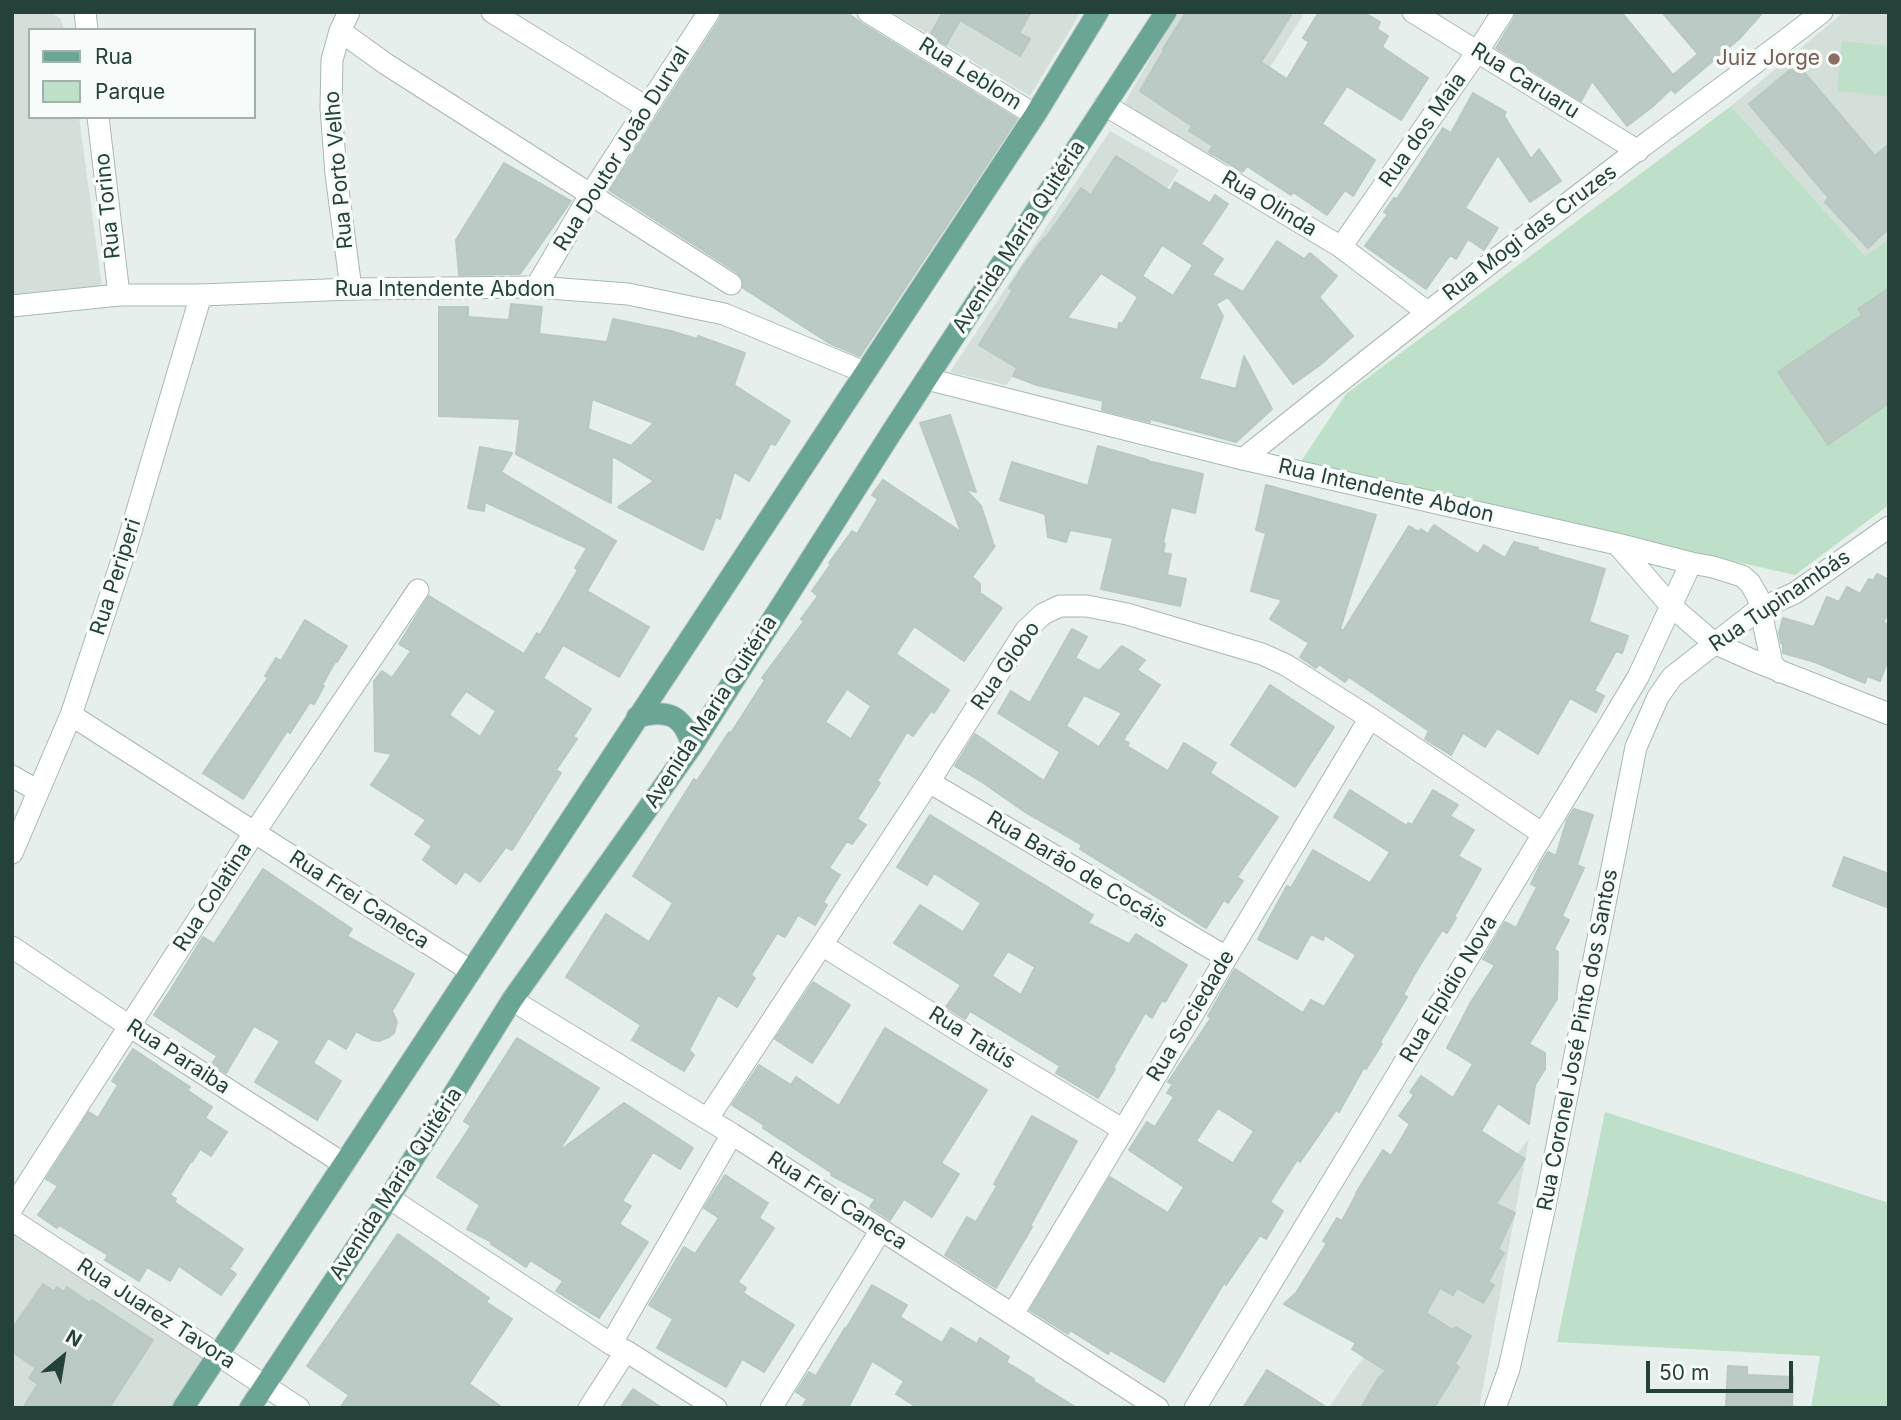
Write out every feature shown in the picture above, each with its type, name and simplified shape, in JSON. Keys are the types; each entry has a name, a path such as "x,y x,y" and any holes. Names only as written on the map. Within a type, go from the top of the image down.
{"main road":[{"path":"183,1408 1035,115 1098,12"},
{"name":"Avenida Maria Quitéria","path":"250,1408 389,1198 512,1000 692,746 926,379 1166,12"},
{"path":"636,717 652,713 667,714 678,719 688,732 692,746"}],"street":[{"path":"492,12 646,107"},
{"name":"Rua Doutor João Durval","path":"536,287 590,195 709,12"},
{"name":"Rua Leblom","path":"868,12 1035,115"},
{"name":"Rua Caruaru","path":"1413,12 1637,151"},
{"name":"Rua dos Maia","path":"1341,247 1478,52 1503,12"},
{"name":"Rua Mogi das Cruzes","path":"1243,458 1427,312 1822,12"},
{"path":"345,22 386,64 731,284"},
{"name":"Rua Porto Velho","path":"345,22 332,60 331,108 336,174 351,289"},
{"name":"Rua Olinda","path":"1105,105 1341,247 1427,312"},
{"name":"Rua Torino","path":"98,119 119,295"},
{"name":"Rua Intendente Abdon","path":"12,306 119,295 201,295 351,289 536,287 628,294 724,314 864,372"},
{"name":"Rua Periperi","path":"12,853 71,715 126,548 201,295"},
{"name":"Rua Intendente Abdon","path":"926,379 1243,458 1617,544 1742,576 1750,583 1758,597 1772,664 1780,671"},
{"name":"Rua Tupinambás","path":"1672,677 1759,609 1795,593 1889,527"},
{"path":"1617,544 1671,606 1714,643 1889,714"},
{"name":"Rua Elpídio Nova","path":"1195,1408 1638,677 1691,563"},
{"name":"Rua Colatina","path":"12,1208 254,833 418,590"},
{"name":"Rua Globo","path":"708,1118 1026,630 1043,614 1060,606 1087,606 1127,614 1262,654 1286,665 1543,834"},
{"name":"Rua Coronel José Pinto dos Santos","path":"1495,1408 1508,1369 1545,1206 1636,747 1658,697 1672,677"},
{"name":"Rua Frei Caneca","path":"71,715 471,971"},
{"name":"Rua Sociedade","path":"1013,1314 1370,718"},
{"path":"12,776 38,791"},
{"name":"Rua Barão de Cocáis","path":"929,782 1226,957"},
{"name":"Rua Tatús","path":"822,945 1122,1129"},
{"name":"Rua Paraiba","path":"12,947 129,1026 344,1164"},
{"name":"Rua Frei Caneca","path":"512,1000 732,1133 1158,1408"},
{"path":"589,1408 732,1133"},
{"path":"389,1198 716,1408"},
{"name":"Rua Juarez Tavora","path":"12,1220 299,1408"},
{"path":"771,1408 881,1230"}],"shaded area":[{"path":"12,12 48,12 60,18 64,28 28,28 28,119 79,119 102,287 12,296"},
{"path":"891,12 1081,12 1030,96"},
{"path":"1177,12 1305,12 1213,158 1124,104"},
{"path":"1844,12 1889,12 1889,239 1865,256 1731,106"},
{"path":"1110,131 1179,170 1164,193 1006,385 950,372"},
{"path":"1529,1138 1479,1408 1329,1408 1349,1377"},
{"path":"12,1227 213,1351 176,1408 12,1408"}],"green space":[{"path":"1842,41 1889,46 1889,97 1837,91"},
{"path":"1731,106 1865,256 1889,239 1889,505 1795,575 1300,463 1346,394"},
{"path":"1605,1112 1889,1203 1889,1408 1811,1408 1820,1356 1557,1342"}],"building":[{"path":"722,12 846,12 1017,119 860,356 829,343 743,288 743,279 738,273 609,190"},
{"path":"943,12 1031,12 1019,33 1030,39 1020,56 960,20 946,45 930,35"},
{"path":"1186,12 1293,12 1261,62 1287,79 1309,42 1303,38 1319,12 1363,12 1380,22 1377,29 1388,36 1382,47 1428,78 1401,120 1347,86 1322,124 1375,160 1353,196 1345,190 1327,215 1247,166 1242,172 1209,152 1213,146 1189,131 1192,126 1140,91"},
{"path":"1516,12 1621,12 1673,75 1698,54 1662,12 1763,12 1739,39 1675,93 1671,89 1627,126 1592,81 1581,101 1496,48"},
{"path":"1797,64 1875,156 1889,144 1889,228 1868,248 1825,202 1829,198 1749,104"},
{"path":"1473,93 1506,112 1504,116 1531,159 1539,149 1561,181 1530,202 1498,155 1465,208 1498,228 1484,250 1468,239 1456,259 1450,255 1426,289 1365,246 1388,214 1384,212 1394,198 1397,199 1443,128 1451,133"},
{"path":"1116,156 1170,191 1175,182 1210,203 1215,195 1228,204 1201,244 1223,259 1212,275 1243,292 1277,241 1304,259 1310,253 1337,276 1319,297 1353,336 1293,384 1228,297 1216,304 1223,316 1199,379 1236,389 1244,356 1272,409 1236,442 1150,419 1150,422 1102,410 1103,401 1037,385 1013,376 1017,368 979,345 1013,290 1009,288 1081,188 1091,195","holes":["1162,245 1193,265 1173,296 1142,276","1101,273 1138,297 1122,324 1119,323 1118,330 1067,318"]},
{"path":"504,163 571,201 520,274 459,275 456,240"},
{"path":"1889,288 1889,403 1828,445 1778,372 1862,315 1858,309"},
{"path":"511,304 542,307 539,334 607,342 613,319 697,339 698,336 745,353 734,385 790,421 775,445 771,443 749,481 734,472 720,519 716,517 703,550 618,507 654,481 612,456 611,503 516,454 520,419 439,416 439,307 468,307 468,317 509,320","holes":["592,399 654,423 631,446 588,429"]},
{"path":"950,415 976,492 965,489 981,506 992,544 995,546 972,577 980,584 980,593 1002,608 964,661 914,626 896,654 949,690 934,713 931,711 913,736 907,732 877,781 880,783 857,819 866,825 852,844 847,841 829,868 840,875 823,902 827,905 815,925 798,915 785,937 777,933 751,975 755,978 737,1007 718,995 689,1050 694,1055 684,1071 632,1040 641,1025 566,977 606,914 649,942 673,903 633,876 694,779 697,781 729,732 731,733 765,680 762,678 804,621 801,619 818,596 812,591 852,531 857,534 878,499 872,495 883,480 961,532 920,423","holes":["847,689 871,706 851,739 825,722"]},
{"path":"1098,446 1203,474 1195,513 1171,507 1163,543 1163,553 1171,554 1167,575 1186,579 1180,606 1101,589 1113,538 1070,530 1066,542 1048,537 1045,514 1000,500 1012,462 1088,486"},
{"path":"480,447 512,453 501,472 616,541 587,591 649,627 619,677 563,645 543,678 591,709 573,737 577,739 556,770 561,773 512,850 506,847 480,882 465,871 456,884 423,860 432,846 415,834 426,820 371,785 392,754 375,751 374,681 382,671 392,678 411,651 399,644 429,596 524,654 537,633 540,635 578,570 575,568 587,548 485,502 484,511 468,508","holes":["466,691 496,711 480,737 449,715"]},
{"path":"1266,485 1376,515 1340,629 1343,631 1409,526 1428,534 1434,525 1478,554 1484,545 1505,558 1514,542 1605,569 1589,622 1628,636 1622,653 1616,651 1594,691 1604,696 1596,712 1570,698 1538,754 1497,728 1485,747 1463,733 1451,755 1425,739 1429,731 1349,677 1345,682 1319,664 1316,668 1300,657 1309,643 1270,619 1282,600 1251,591 1266,533 1256,530"},
{"path":"1877,574 1889,580 1889,611 1883,622 1889,625 1889,657 1880,681 1867,676 1865,683 1815,662 1783,653 1779,633 1783,618 1814,627 1827,597 1839,602 1847,587 1860,594 1869,579 1873,581"},
{"path":"305,620 347,646 335,662 314,704 310,702 290,733 287,731 243,799 203,773 268,678 265,676 276,658 281,661"},
{"path":"1072,629 1087,637 1075,658 1099,671 1122,646 1145,660 1137,670 1160,685 1123,740 1129,743 1127,746 1168,771 1184,743 1216,763 1210,773 1278,817 1237,877 1243,881 1228,903 1224,900 1206,928 1080,849 1082,845 955,766 975,734 1044,781 1060,752 998,713 1011,691 1030,703","holes":["1084,695 1122,713 1099,747 1066,726"]},
{"path":"1270,685 1334,727 1295,787 1231,745"},
{"path":"1350,790 1407,826 1408,823 1412,825 1433,790 1458,805 1450,816 1474,830 1458,856 1481,869 1447,933 1442,930 1417,970 1403,995 1407,997 1380,1042 1382,1044 1366,1069 1364,1067 1339,1112 1336,1110 1300,1162 1297,1160 1270,1202 1283,1211 1266,1239 1260,1235 1226,1285 1224,1283 1164,1382 1110,1350 1108,1354 1070,1330 1068,1334 1030,1310 1110,1177 1168,1213 1184,1187 1129,1150 1147,1122 1155,1127 1174,1097 1167,1093 1173,1084 1168,1082 1211,1018 1208,1016 1235,969 1303,1013 1311,1000 1324,1007 1356,955 1325,935 1323,940 1311,934 1297,959 1258,939 1287,886 1291,888 1313,850 1370,883 1390,852 1334,817","holes":["1218,1108 1254,1131 1233,1163 1196,1141"]},
{"path":"1574,809 1593,815 1577,865 1584,868 1562,916 1569,920 1554,949 1558,952 1557,999 1529,1044 1545,1053 1545,1069 1535,1085 1529,1124 1498,1103 1481,1131 1525,1159 1496,1204 1515,1213 1498,1249 1504,1253 1488,1282 1494,1285 1483,1303 1457,1288 1453,1295 1440,1288 1426,1313 1453,1330 1456,1327 1471,1336 1455,1364 1459,1367 1434,1408 1361,1408 1378,1379 1386,1371 1352,1349 1356,1343 1284,1304 1296,1293 1327,1243 1323,1241 1337,1218 1342,1221 1383,1150 1391,1156 1410,1124 1399,1116 1414,1095 1410,1092 1421,1076 1453,1098 1473,1064 1447,1048 1471,1002 1495,965 1483,959 1505,922 1516,928 1537,887 1531,884 1541,863 1548,852 1556,856 1567,820"},
{"path":"930,815 1093,915 1088,923 1129,944 1136,934 1187,965 1152,1018 1145,1013 1098,1098 1056,1073 1060,1066 970,1011 965,1019 946,1007 961,985 894,943 920,905 963,932 981,903 934,873 927,885 897,867","holes":["1008,951 1035,967 1021,995 992,976"]},
{"path":"1844,857 1889,874 1889,908 1833,886"},
{"path":"263,869 352,929 347,936 414,974 392,1011 397,1022 394,1033 389,1037 373,1040 356,1031 346,1049 328,1038 313,1063 341,1081 317,1120 255,1082 280,1041 254,1026 226,1073 212,1064 217,1056 154,1015 203,937 214,944"},
{"path":"813,982 850,1005 812,1063 775,1039"},
{"path":"885,1028 987,1090 941,1163 959,1174 932,1217 904,1199 890,1220 870,1207 875,1199 831,1175 832,1173 732,1105 759,1065 791,1085 796,1077 839,1106"},
{"path":"517,1038 599,1088 558,1152 624,1103 693,1148 680,1169 653,1152 622,1201 631,1206 619,1224 648,1242 599,1318 556,1291 563,1281 530,1260 526,1267 491,1244 492,1242 467,1229 480,1205 437,1177 471,1126 464,1121"},
{"path":"133,1049 190,1087 187,1090 212,1107 205,1118 227,1132 211,1156 200,1149 170,1195 176,1199 174,1202 243,1249 229,1269 236,1274 221,1295 179,1266 170,1281 147,1267 139,1281 105,1260 108,1255 38,1215 58,1186 46,1179 89,1112 98,1118 118,1085 112,1081"},
{"path":"1032,1116 1077,1141 996,1288 945,1255 967,1217 976,1222"},
{"path":"725,1175 768,1203 759,1218 774,1228 738,1282 746,1288 743,1293 794,1325 764,1372 742,1359 726,1387 657,1348 673,1319 649,1305 684,1247 695,1254 719,1218 704,1208"},
{"path":"398,1234 489,1298 486,1302 512,1319 469,1384 503,1408 340,1408 349,1395 307,1366"},
{"path":"43,1284 54,1291 57,1287 64,1292 67,1287 153,1340 109,1408 23,1408 38,1384 29,1378 36,1368 12,1352 12,1329"},
{"path":"872,1285 907,1305 900,1317 942,1343 951,1328 977,1344 980,1338 1009,1357 1006,1362 1077,1408 918,1408 896,1394 904,1381 872,1361 848,1408 801,1408 807,1399 796,1392 809,1372 816,1376"},
{"path":"1728,1366 1747,1367 1747,1375 1793,1377 1792,1408 1726,1408"},
{"path":"1267,1370 1328,1408 1243,1408"},
{"path":"633,1389 662,1408 620,1408"}],"place":[{"name":"Juiz Jorge","path":"1834,59"}]}
